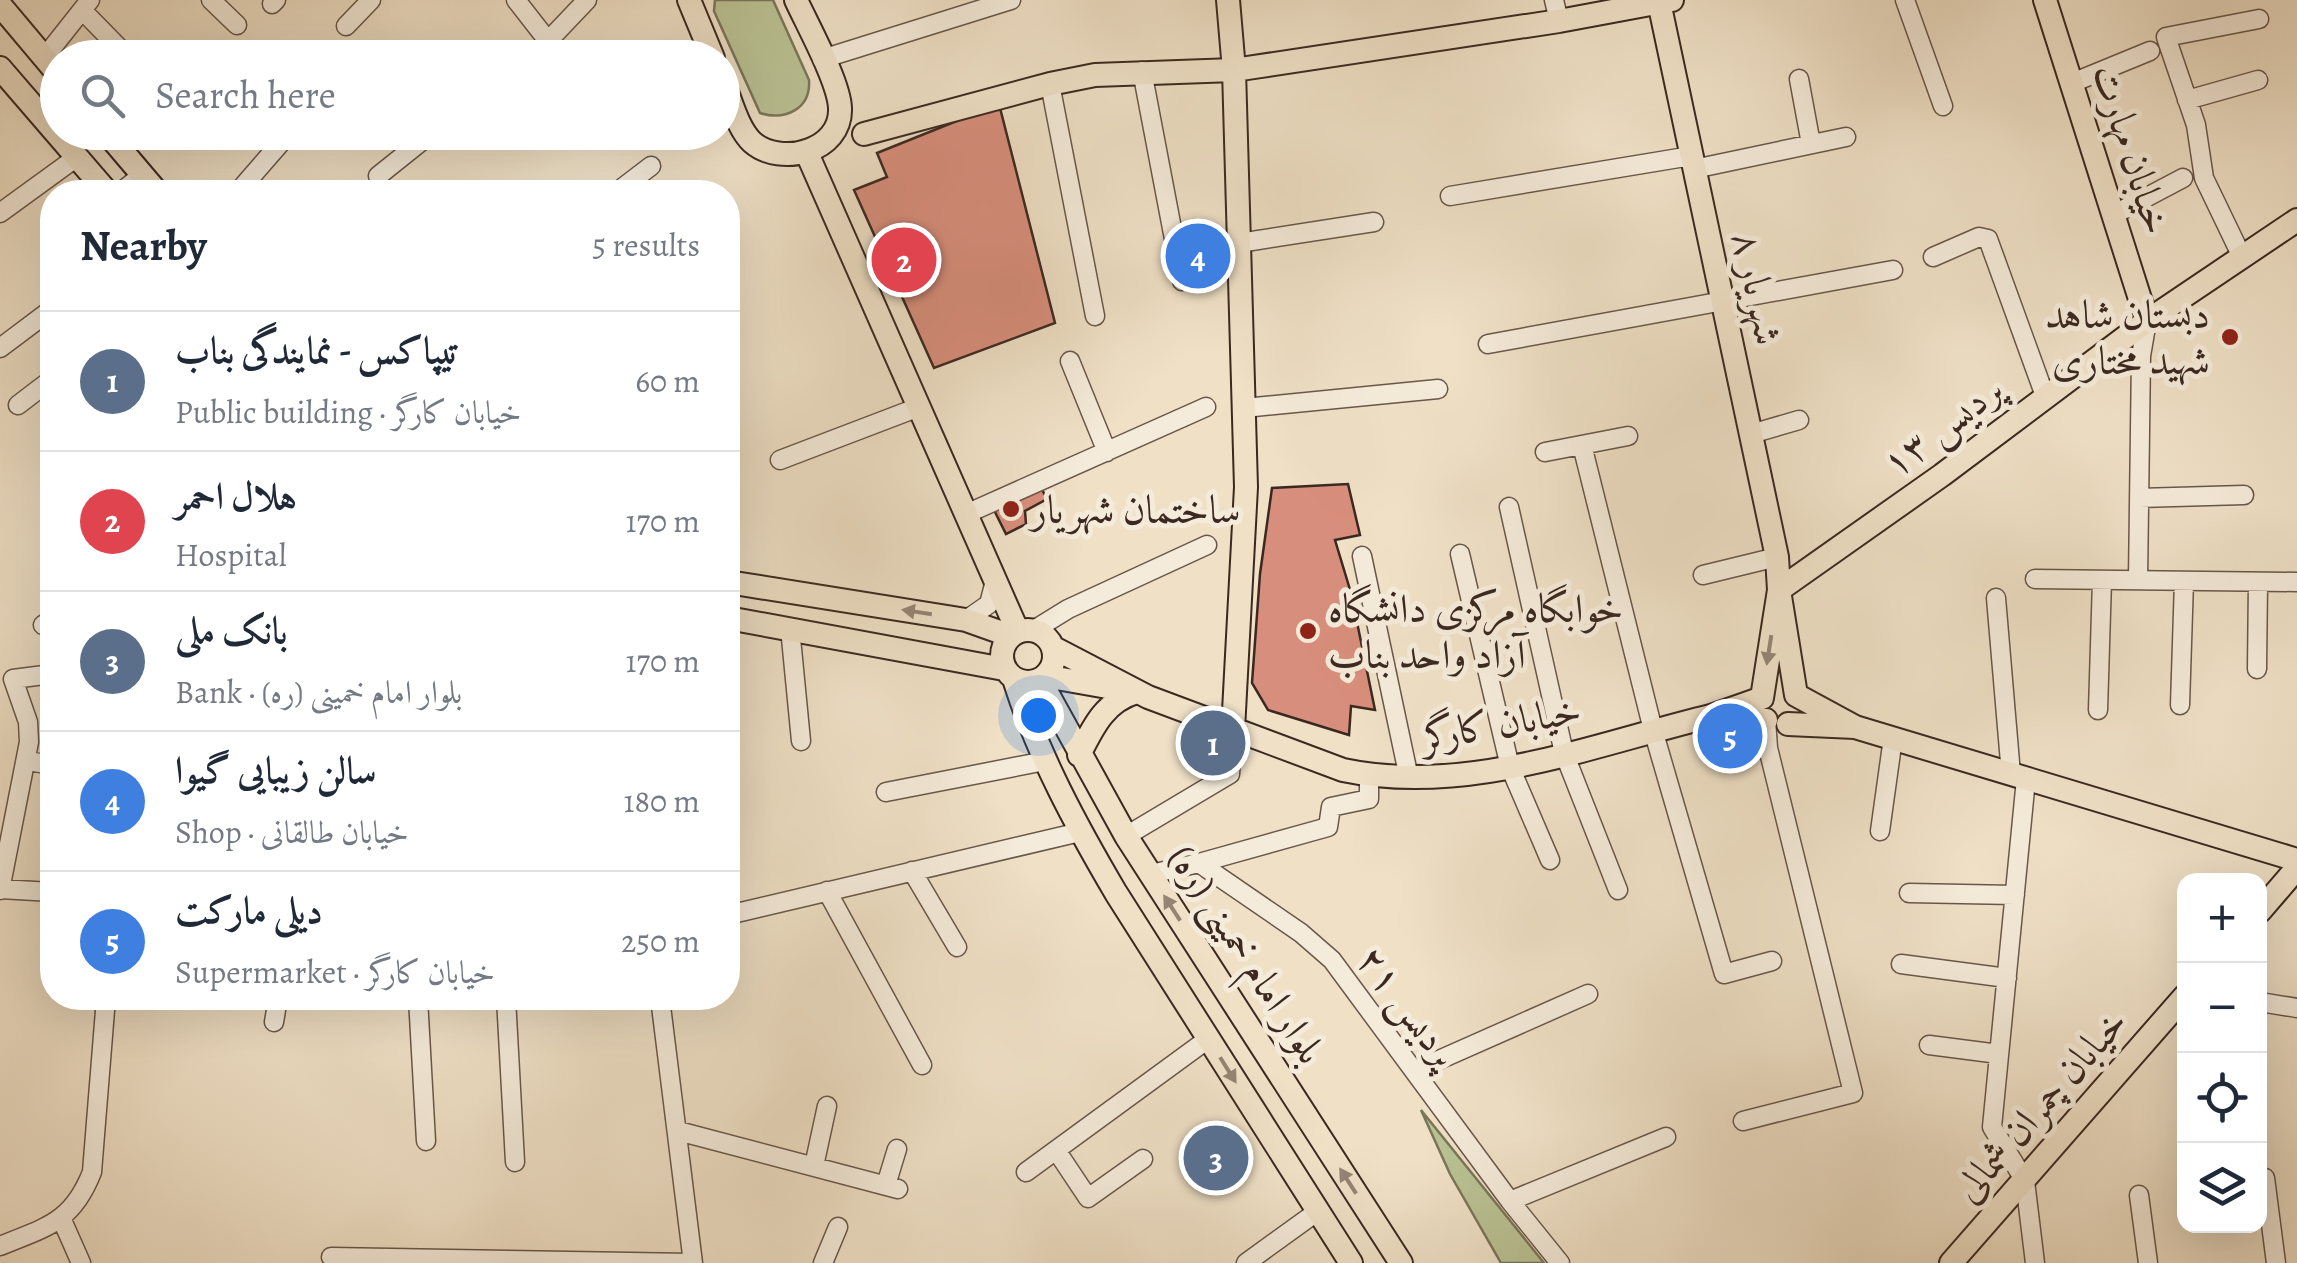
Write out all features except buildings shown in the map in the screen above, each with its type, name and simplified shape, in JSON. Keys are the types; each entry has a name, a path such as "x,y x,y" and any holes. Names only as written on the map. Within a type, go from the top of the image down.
{"main road":[{"path":"689,0 706,40"},
{"path":"740,121 748,138 779,155 810,150 828,137 840,114 840,103 796,0"},
{"path":"1228,0 1234,70 1246,488 1233,730"},
{"name":"خیابان مهارت","path":"2045,0 2147,321"},
{"path":"864,134 1050,84 1142,71 1234,70 1556,11 1666,1"},
{"name":"شهریار ۸","path":"1666,1 1693,162 1777,557 1772,714"},
{"path":"0,6 40,53"},
{"path":"0,68 40,115"},
{"path":"70,150 96,180"},
{"path":"121,150 146,180"},
{"path":"810,150 995,581 1021,632"},
{"name":"پردیس ۱۳","path":"1778,590 1942,475 2147,321 2297,220"},
{"path":"740,584 1047,637 1054,648 1137,692"},
{"name":"شهریار ۸","path":"1778,590 1796,696"},
{"path":"740,620 1009,674 1026,683 1042,678 1137,692"},
{"path":"1009,674 1001,658 1003,645 1021,632"},
{"path":"1042,678 1054,660 1054,648"},
{"name":"بلوار امام خمینی (ره)","path":"1009,674 1080,832 1351,1263"},
{"name":"بلوار امام خمینی (ره)","path":"1042,678 1079,754 1126,836 1401,1263"},
{"path":"1772,689 1791,690 1798,711 1772,714 1772,689"},
{"path":"1079,754 1100,716 1119,700 1137,692"},
{"name":"خیابان کارگر","path":"1137,692 1343,770 1409,778 1460,776 1510,766 1711,716 1772,714 1856,727 2297,864"},
{"name":"خیابان کارگر","path":"1796,696 1856,727"},
{"path":"2267,902 2297,864"},
{"name":"خیابان چمران شمالی","path":"1951,1263 2177,1005"}],"street":[{"path":"210,0 237,25"},
{"path":"346,26 372,0"},
{"path":"516,0 547,40"},
{"path":"549,40 586,0"},
{"path":"822,58 1012,0"},
{"path":"1905,0 1943,106"},
{"path":"66,40 86,5 114,40"},
{"path":"2242,257 2204,178 2196,125 2166,37 2259,19"},
{"path":"2072,84 2150,52"},
{"path":"1142,71 1182,281"},
{"path":"1799,79 1811,144"},
{"path":"2187,100 2258,80"},
{"path":"1050,84 1095,316"},
{"path":"840,114 864,134"},
{"path":"810,150 864,134"},
{"path":"1450,196 1846,137"},
{"path":"248,180 274,150"},
{"path":"378,176 410,150"},
{"path":"46,180 77,158"},
{"path":"633,180 651,166"},
{"path":"2114,215 2183,178"},
{"path":"0,213 40,184"},
{"path":"1239,243 1374,222"},
{"path":"1933,256 1980,237 1988,238 2045,396"},
{"path":"1488,344 1893,270"},
{"path":"0,348 40,317"},
{"path":"2138,580 2141,356 2147,321"},
{"path":"1070,361 1106,452"},
{"path":"18,405 40,388"},
{"path":"1244,408 1438,388"},
{"path":"780,460 919,407"},
{"path":"966,514 1206,407"},
{"path":"1751,434 1799,420"},
{"path":"1545,452 1628,436"},
{"path":"1582,445 1653,730 1724,974 1772,961"},
{"path":"2140,498 2244,495"},
{"path":"1509,507 1564,752 1618,890"},
{"path":"1021,632 1207,544"},
{"path":"1460,554 1510,766 1550,860"},
{"path":"1362,556 1409,778"},
{"path":"1703,575 1777,557"},
{"path":"2035,578 2297,582"},
{"path":"2098,710 2102,580"},
{"path":"966,620 989,604 995,581"},
{"path":"2180,704 2184,581"},
{"path":"2257,669 2258,582"},
{"path":"1996,598 2018,776 2015,896 1992,1127 2024,1180 2035,1263"},
{"path":"790,628 800,740"},
{"path":"40,676 13,679 28,722 28,761 0,890 40,892"},
{"path":"1744,1121 1854,1093 1768,748 1772,714"},
{"path":"1126,836 1230,774 1233,730"},
{"path":"1880,831 1894,738"},
{"path":"886,792 1045,760"},
{"path":"28,761 40,763"},
{"path":"1151,874 1328,827 1331,807 1368,799 1369,775"},
{"path":"740,911 1080,832"},
{"name":"پردیس ۲۱","path":"1199,863 1301,933 1332,960 1560,1263"},
{"path":"912,872 957,947"},
{"path":"827,891 922,1065"},
{"path":"1909,892 2015,896"},
{"path":"1901,964 2007,978"},
{"path":"1414,1072 1588,994"},
{"path":"2267,1003 2297,1008"},
{"path":"0,1246 62,1220 84,1190 92,1172 105,1010"},
{"path":"274,1022 276,1010"},
{"path":"419,1010 426,1141"},
{"path":"507,1010 515,1162"},
{"path":"331,1257 692,1263 662,1010"},
{"path":"1026,1172 1208,1039"},
{"path":"1930,1045 1999,1054"},
{"path":"814,1166 827,1106"},
{"path":"678,1131 892,1187 897,1148"},
{"path":"1510,1201 1666,1137"},
{"path":"1056,1150 1088,1198 1142,1158"},
{"path":"2267,1193 2276,1263"},
{"path":"2139,1195 2148,1263"},
{"path":"1246,1263 1318,1211"},
{"path":"62,1220 80,1263"},
{"path":"823,1263 838,1227"}],"green space":[{"path":"715,0 773,0 809,80 801,105 787,114 760,113 740,69 740,40 727,40 714,11"},
{"path":"1421,1110 1544,1263 1501,1263 1450,1174"}],"place":[{"name":"سالن زیبایی گیوا","path":"1198,256"},
{"name":"هلال احمر","path":"904,260"},
{"name":"دبستان شاهد شهید مختاری","path":"2230,337"},
{"name":"ساختمان شهریار","path":"1011,509"},
{"name":"خوابگاه مرکزی دانشگاه آزاد واحد بناب","path":"1308,631"},
{"name":"دیلی مارکت","path":"1730,736"},
{"name":"تیپاکس - نمایندگی بناب","path":"1213,743"},
{"name":"بانک ملی","path":"1216,1158"}]}
